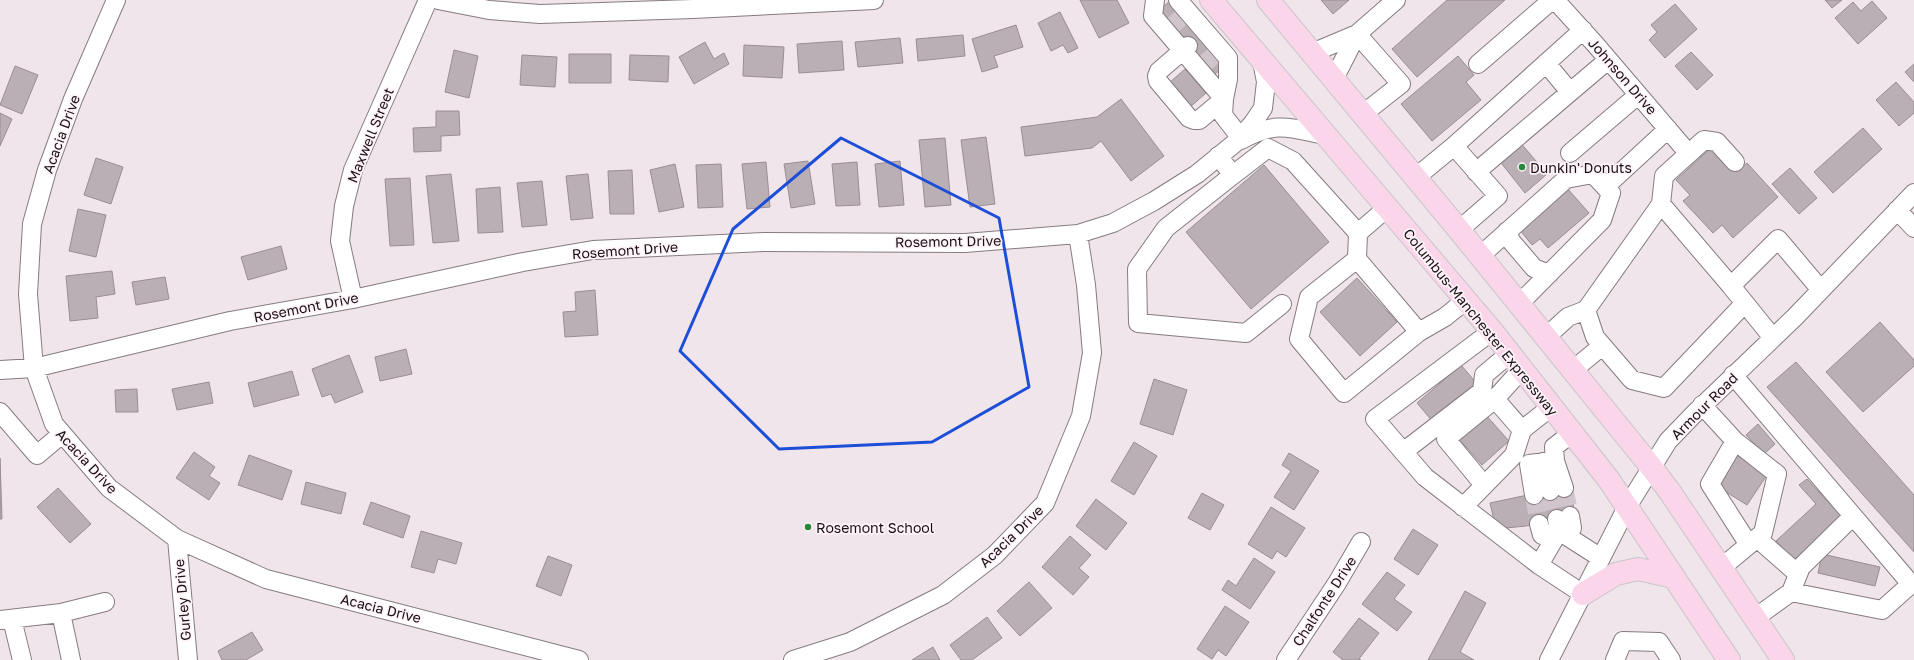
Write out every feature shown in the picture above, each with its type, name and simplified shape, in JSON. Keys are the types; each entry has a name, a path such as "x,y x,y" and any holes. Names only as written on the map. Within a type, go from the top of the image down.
{"main road":[{"name":"Columbus-Manchester Expressway","path":"1211,0 1324,135 1466,300 1572,433 1627,507 1729,660"},
{"path":"1268,0 1574,370 1652,468 1783,660"},
{"path":"1583,594 1616,574 1638,569 1674,578"}],"street":[{"name":"Acacia Drive","path":"116,0 73,99 47,170 32,224 28,294 34,368 54,424 109,488 177,539 266,579 579,660"},
{"name":"Maxwell Street","path":"353,299 340,241 344,206 353,170 428,0"},
{"path":"438,0 490,10 540,7 693,9 874,0"},
{"path":"1155,0 1152,16 1168,29 1185,48 1224,99"},
{"path":"1312,53 1357,34 1396,0"},
{"path":"1478,64 1553,0"},
{"name":"Johnson Drive","path":"1553,0 1583,30 1689,154"},
{"path":"1183,9 1219,50 1228,58 1228,79 1224,99 1223,115 1238,140"},
{"path":"1415,178 1454,146 1583,30"},
{"path":"1219,50 1238,33"},
{"path":"1334,79 1357,34"},
{"path":"1357,34 1400,84 1363,114"},
{"path":"1185,48 1159,71 1157,76 1158,81 1189,118 1194,120 1199,120 1224,99"},
{"path":"1476,172 1608,60"},
{"name":"Rosemont Drive","path":"0,370 34,368 230,321 353,299 523,262 593,250 764,242 965,243 1078,234 1113,223 1149,203 1197,174 1238,140 1263,108 1266,97 1266,82 1262,61"},
{"path":"1546,64 1570,92"},
{"path":"1570,153 1638,95"},
{"name":"Rosemont Drive","path":"1238,140 1260,130 1275,127 1324,135"},
{"path":"1605,187 1668,129"},
{"path":"1546,337 1568,318 1586,310 1661,204 1664,176 1704,140 1717,142 1735,162"},
{"path":"1454,146 1498,196 1459,230"},
{"path":"1282,304 1246,333 1138,323 1137,269 1166,228 1268,148 1293,161 1358,233 1357,259 1419,332"},
{"path":"1218,156 1233,175"},
{"path":"1480,256 1566,179 1593,174 1611,193 1602,220 1519,304"},
{"name":"Armour Road","path":"1549,660 1627,507 1668,441 1702,405 1821,290 1914,193"},
{"path":"1149,203 1166,228"},
{"path":"1661,204 1773,338"},
{"path":"1358,233 1387,208"},
{"path":"1897,210 1914,228"},
{"path":"1507,231 1511,241 1534,268 1549,274"},
{"name":"Acacia Drive","path":"793,660 850,642 943,595 995,556 1045,503 1081,416 1092,353 1086,286 1078,234"},
{"path":"1731,286 1778,239 1821,290"},
{"path":"1357,259 1309,297 1299,339 1344,393 1419,332 1445,317 1466,300"},
{"path":"1586,310 1595,337 1632,380 1664,388 1745,303"},
{"path":"1492,332 1375,420 1425,477 1539,565 1583,594"},
{"path":"1574,370 1602,346"},
{"path":"1403,452 1482,391 1484,375 1464,352"},
{"path":"1484,375 1516,362"},
{"path":"1484,485 1446,439 1495,399 1516,362"},
{"path":"1734,375 1911,584 1882,610 1791,592"},
{"path":"1495,399 1522,430"},
{"path":"1702,405 1735,441 1777,474 1763,533 1721,568"},
{"path":"1462,507 1514,455 1522,430 1551,407"},
{"path":"0,412 37,456 62,434"},
{"path":"1549,462 1529,464 1549,491 1549,462 1554,447 1572,433"},
{"path":"1735,441 1710,484 1753,542 1798,574"},
{"path":"1755,618 1791,592 1801,567 1853,516"},
{"path":"1539,565 1562,522"},
{"path":"1562,522 1601,558"},
{"path":"1539,524 1542,535 1562,522"},
{"name":"Gurley Drive","path":"177,539 188,660"},
{"name":"Chalfonte Drive","path":"1286,660 1337,583 1361,542"},
{"path":"22,660 6,620 61,613 105,602"},
{"path":"61,613 72,660"},
{"path":"1614,660 1623,641 1659,642 1671,660"}],"highlighted area":[{"path":"841,138 999,218 1029,387 932,442 779,449 680,351 733,229"}],"building":[{"path":"1080,0 1117,0 1129,23 1099,38"},
{"path":"1171,0 1227,63 1214,75 1157,12"},
{"path":"1321,0 1349,0 1333,14"},
{"path":"1447,0 1505,0 1417,77 1392,49"},
{"path":"1825,0 1842,0 1832,8"},
{"path":"1872,1 1887,18 1858,44 1835,18 1853,2 1861,11"},
{"path":"1675,4 1697,29 1665,58 1649,40 1657,32 1651,25"},
{"path":"1060,12 1078,48 1068,53 1063,45 1051,51 1038,23"},
{"path":"1016,25 1023,47 994,56 998,67 982,72 972,39"},
{"path":"963,35 965,56 918,61 916,39"},
{"path":"900,38 903,63 858,67 855,42"},
{"path":"842,41 844,70 799,73 797,44"},
{"path":"705,42 714,59 724,53 729,64 694,84 679,57"},
{"path":"744,45 784,47 782,78 743,76"},
{"path":"454,50 478,56 469,98 445,92"},
{"path":"1691,52 1713,75 1697,90 1675,66"},
{"path":"569,54 611,54 611,83 569,83"},
{"path":"522,55 557,57 555,87 520,85"},
{"path":"630,55 669,56 668,82 629,80"},
{"path":"1458,56 1474,75 1466,82 1481,100 1432,141 1401,104"},
{"path":"1914,64 1914,82 1905,72"},
{"path":"15,66 38,75 22,114 0,105"},
{"path":"1185,69 1206,93 1189,108 1168,84"},
{"path":"1896,82 1914,102 1914,113 1899,126 1876,100"},
{"path":"1121,99 1164,156 1131,181 1101,141 1092,148 1025,156 1021,127 1097,117"},
{"path":"436,111 459,111 460,135 441,136 441,151 414,152 413,128 436,127"},
{"path":"0,113 12,119 0,146"},
{"path":"1863,128 1882,149 1833,193 1814,172"},
{"path":"986,137 995,204 970,207 961,140"},
{"path":"945,138 951,205 925,207 919,140"},
{"name":"Dunkin' Donuts","path":"1519,141 1547,174 1525,193 1498,159"},
{"path":"1713,146 1736,172 1747,163 1778,197 1733,238 1722,225 1713,233 1683,201 1690,195 1676,180"},
{"path":"96,158 123,167 111,204 84,195"},
{"path":"808,161 815,204 791,208 784,164"},
{"path":"900,161 904,205 879,207 875,164"},
{"path":"766,162 770,207 747,209 742,164"},
{"path":"857,162 860,205 836,206 832,164"},
{"path":"675,164 684,207 659,212 650,170"},
{"path":"721,164 723,207 698,208 696,165"},
{"path":"1264,165 1329,242 1251,309 1186,232"},
{"path":"1790,168 1817,198 1799,214 1772,184"},
{"path":"632,170 634,214 610,214 608,171"},
{"path":"451,174 459,241 433,243 426,176"},
{"path":"588,174 593,218 571,220 566,176"},
{"path":"410,178 414,245 390,246 385,179"},
{"path":"542,181 547,225 522,227 517,183"},
{"path":"500,187 503,232 478,233 476,189"},
{"path":"1567,188 1589,213 1548,248 1540,239 1532,245 1519,229"},
{"path":"78,209 106,215 96,257 69,251"},
{"path":"281,246 287,269 248,280 241,257"},
{"path":"112,271 115,294 96,297 98,318 70,321 66,276"},
{"path":"165,277 169,299 136,305 132,282"},
{"path":"1357,278 1397,322 1360,356 1320,312"},
{"path":"595,290 598,335 565,337 563,312 576,311 575,292"},
{"path":"1880,322 1914,360 1914,366 1863,412 1826,372"},
{"path":"406,349 412,374 380,381 375,357"},
{"path":"349,355 363,392 335,403 331,394 322,397 312,369"},
{"path":"1796,362 1914,495 1914,552 1767,387"},
{"path":"1461,365 1478,385 1434,423 1417,403"},
{"path":"292,371 299,395 254,407 248,383"},
{"path":"1154,379 1187,390 1173,435 1140,424"},
{"path":"209,382 213,403 177,410 172,389"},
{"path":"137,389 138,412 116,412 115,390"},
{"path":"1484,413 1509,441 1482,465 1457,437"},
{"path":"1758,424 1775,444 1764,454 1746,435"},
{"path":"1134,442 1157,456 1134,495 1111,481"},
{"path":"194,452 215,467 209,476 220,483 209,500 176,478"},
{"path":"1289,453 1319,471 1294,510 1274,497 1291,471 1282,465"},
{"path":"1735,454 1767,475 1747,505 1715,485"},
{"path":"249,455 292,471 282,500 238,485"},
{"path":"0,458 2,519 0,519"},
{"path":"1807,479 1842,517 1794,561 1776,541 1816,504 1799,485"},
{"path":"306,482 346,493 341,514 301,504"},
{"path":"1570,486 1575,515 1526,526 1496,529 1490,503"},
{"path":"58,488 91,524 70,543 37,507"},
{"path":"1202,493 1224,505 1210,530 1188,518"},
{"path":"1096,499 1127,523 1106,550 1076,526"},
{"path":"371,502 410,516 403,538 363,524"},
{"path":"1271,507 1305,528 1286,557 1277,551 1272,559 1248,544"},
{"path":"1413,529 1438,545 1418,575 1394,559"},
{"path":"421,531 462,543 456,564 438,559 434,573 411,567"},
{"path":"1070,536 1091,555 1079,568 1089,577 1073,595 1042,567"},
{"path":"1822,554 1880,567 1875,586 1818,573"},
{"path":"548,556 572,565 561,596 536,586"},
{"path":"1254,558 1275,572 1250,609 1222,590 1228,580 1236,586"},
{"path":"1387,572 1405,585 1394,599 1412,612 1397,631 1362,604"},
{"path":"1029,582 1052,608 1020,636 997,611"},
{"path":"1465,591 1486,603 1460,652 1474,660 1428,660"},
{"path":"1225,606 1249,622 1226,656 1218,650 1212,659 1197,649"},
{"path":"987,617 1002,638 972,660 961,660 950,645"},
{"path":"1359,618 1379,633 1359,659 1361,660 1343,660 1333,652"},
{"path":"252,632 263,650 246,660 222,660 218,651"},
{"path":"933,647 940,660 912,660"}],"tunnel":[{"path":"1171,27 1184,15"},
{"path":"1204,64 1218,52"},
{"path":"1564,488 1570,516"},
{"path":"1550,491 1557,519"},
{"path":"1534,495 1539,524"}],"place":[{"name":"Dunkin' Donuts","path":"1522,167"},
{"name":"Rosemont School","path":"808,527"}]}
